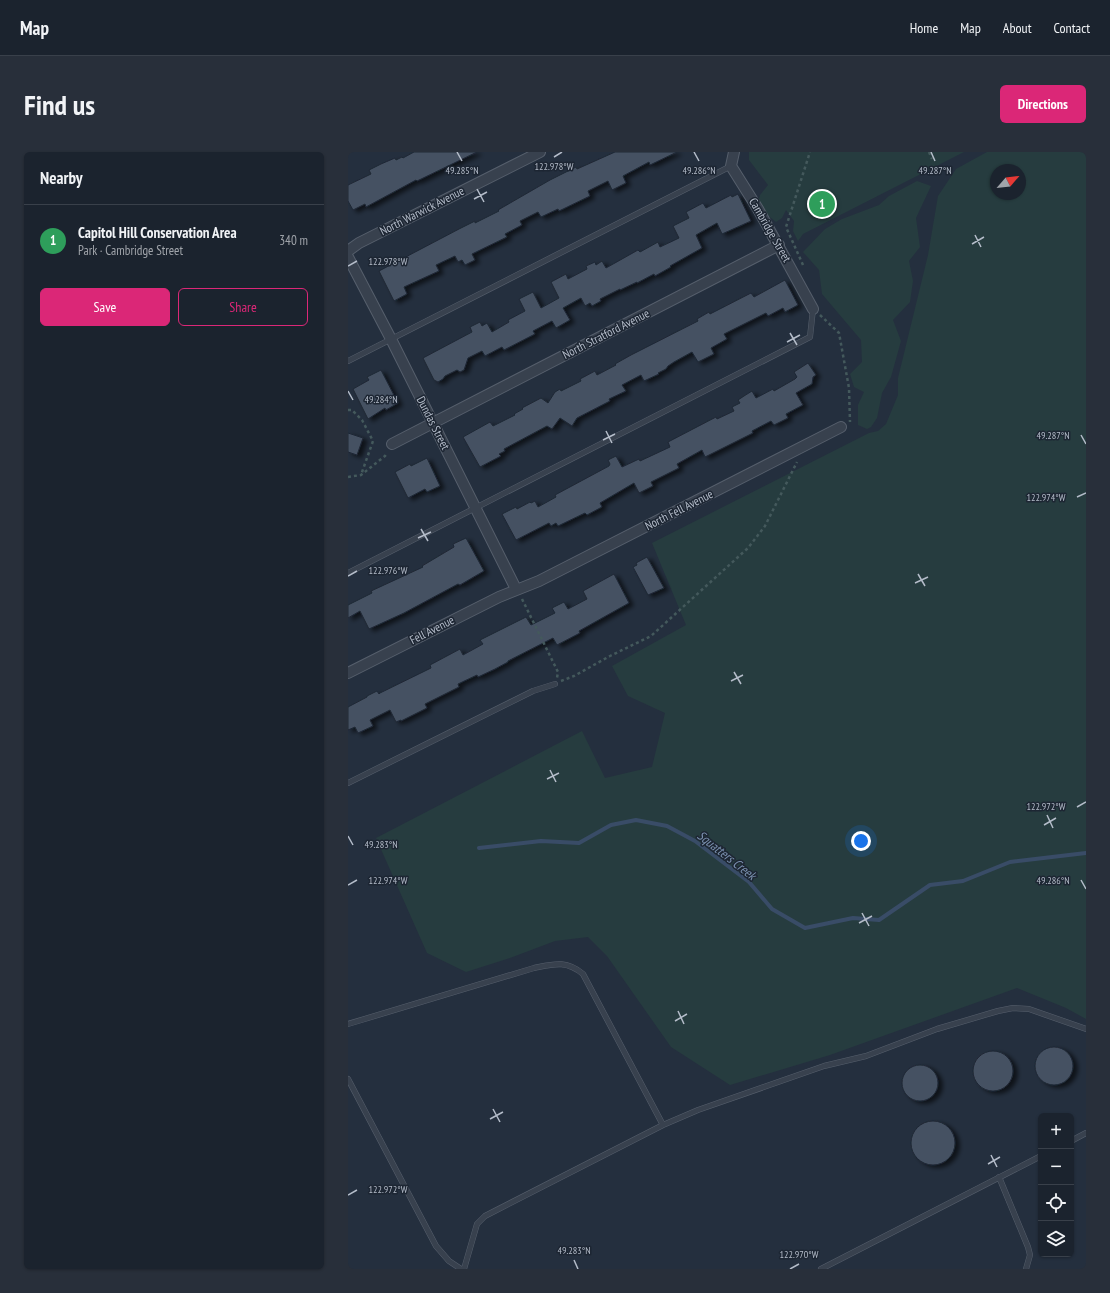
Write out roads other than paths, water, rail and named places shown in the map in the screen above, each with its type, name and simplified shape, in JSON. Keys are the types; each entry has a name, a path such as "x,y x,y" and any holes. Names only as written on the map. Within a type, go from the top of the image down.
{"street":[{"name":"North Warwick Avenue","path":"348,250 359,243 540,152"},
{"path":"731,166 734,152"},
{"name":"Cambridge Street","path":"731,166 758,208 813,308"},
{"name":"North Stratford Avenue","path":"392,444 432,422 779,245"},
{"name":"Dundas Street","path":"348,257 519,593"},
{"name":"North Fell Avenue","path":"519,593 539,581 840,427"},
{"name":"Fell Avenue","path":"348,673 498,597 519,593"}],"lane":[{"path":"348,361 731,166"},
{"path":"348,573 810,337 813,308"},
{"path":"348,783 534,690 555,684"},
{"path":"348,1024 534,968 556,964 566,964 576,968 583,974 663,1125"},
{"path":"464,1269 477,1224 485,1216 663,1125 698,1110 816,1068 866,1056 937,1030 998,1011 1013,1008 1029,1009 1086,1029"},
{"path":"348,1079 436,1246 449,1261 461,1269"},
{"path":"1074,1139 1086,1133"},
{"path":"821,1269 1038,1158"},
{"path":"999,1177 1028,1247 1030,1255 1026,1269"}],"waterway":[{"name":"Squatters Creek","path":"479,848 541,841 579,843 611,825 636,820 667,826 695,841 749,882 772,909 805,928 853,918 879,920 930,885 963,881 1010,862 1086,853"}],"place":[{"name":"Capitol Hill Conservation Area","path":"822,204"}]}
